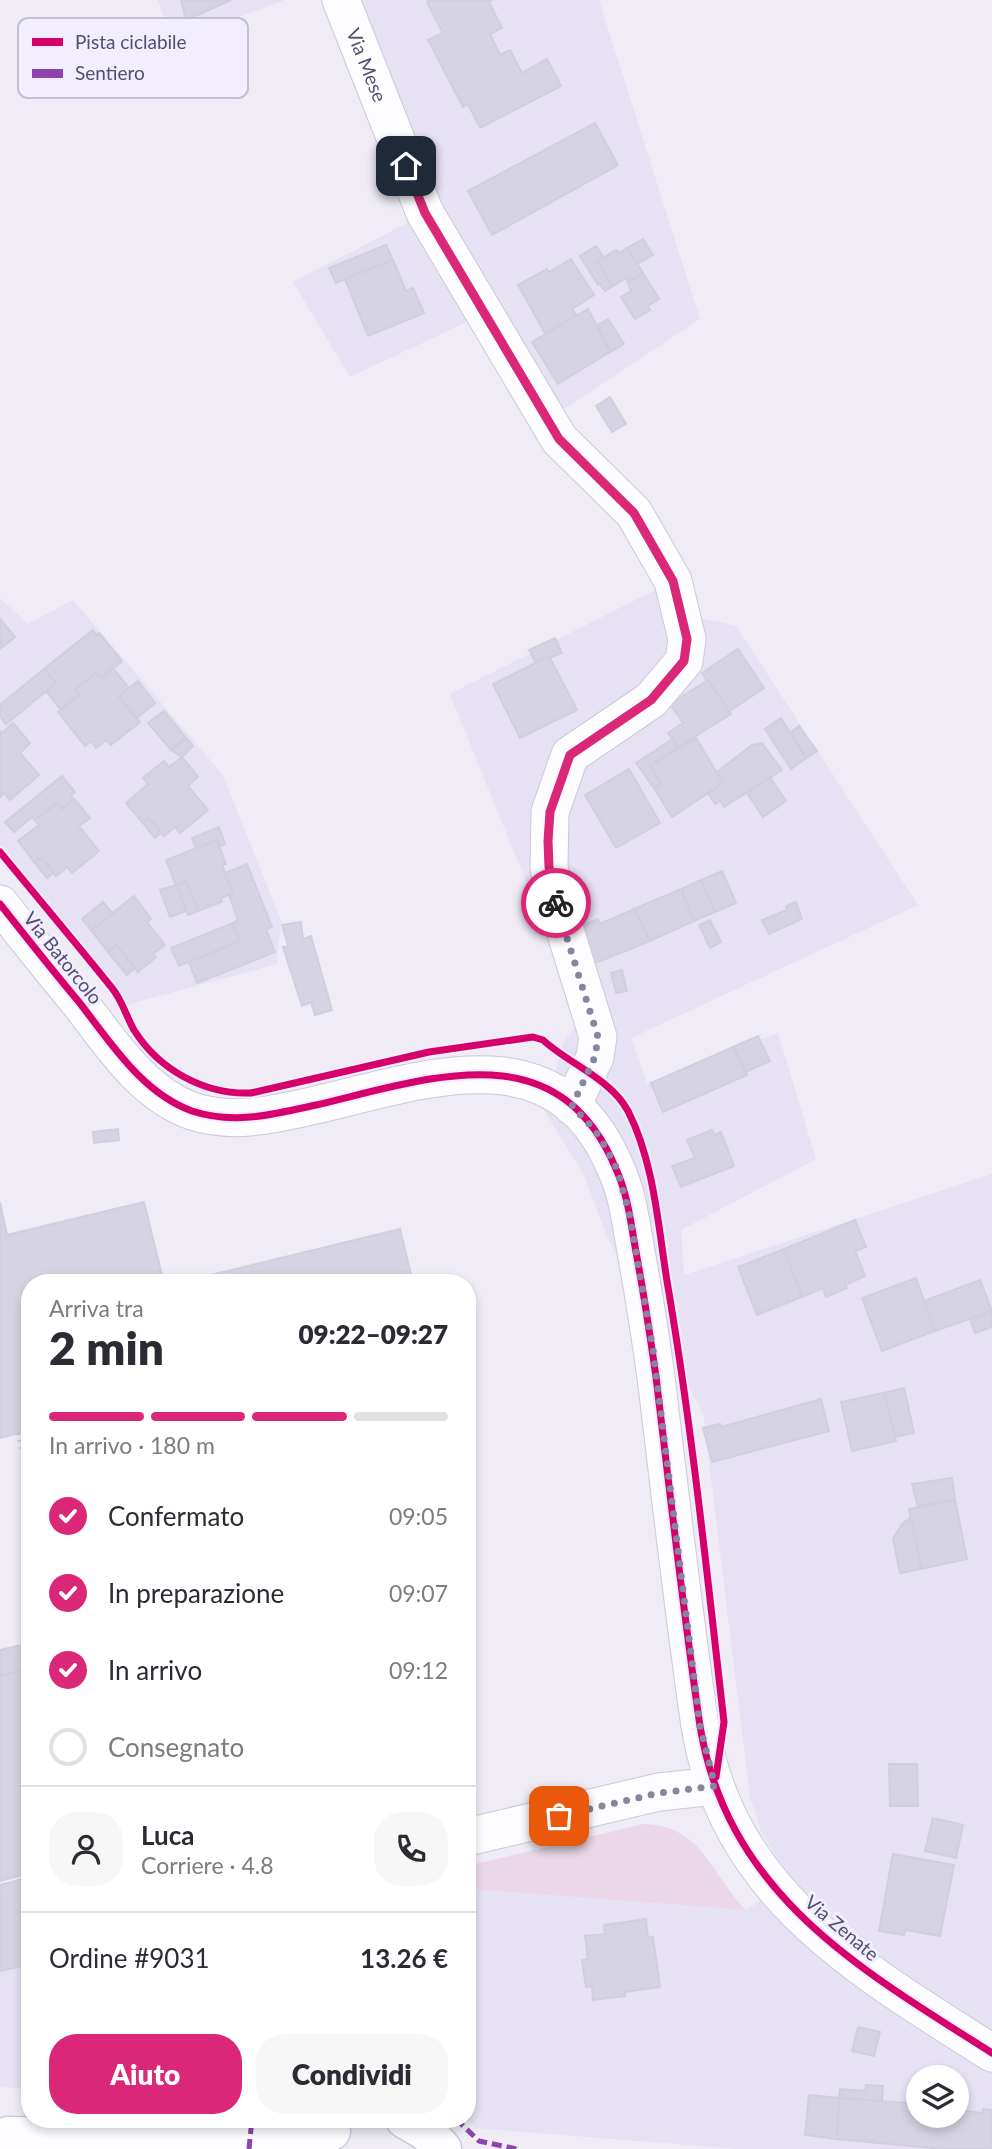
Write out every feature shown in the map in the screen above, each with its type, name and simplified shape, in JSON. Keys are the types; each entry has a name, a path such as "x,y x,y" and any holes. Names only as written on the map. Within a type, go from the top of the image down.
{"street":[{"name":"Via Mese","path":"341,0 425,213 559,439 634,513 673,581 687,639 684,661 651,700 570,755 550,812 549,867 555,898 598,1037 595,1057 572,1106"},
{"name":"Via Batorcolo","path":"0,904 126,1062 155,1089 188,1109 222,1118 260,1116 421,1080 494,1073 547,1089 572,1106 594,1129 617,1169 629,1212 653,1350 700,1726 715,1786"},
{"path":"476,1835 659,1793 715,1786"},
{"name":"Via Zenate","path":"715,1786 751,1856 779,1894 802,1917 860,1967 992,2053"},
{"path":"420,2128 442,2149"},
{"path":"4,2136 270,2140 304,2138 334,2129"},
{"path":"4,2136 119,2149"}],"path":[{"path":"18,1433 21,1446"}],"shaded area":[{"path":"158,0 285,0 237,18 164,18"},
{"path":"320,0 599,0 700,319 563,410 484,314 350,377 293,282 413,220"},
{"path":"673,581 680,614 736,626 918,905 631,1038 647,1083 778,1033 816,1159 681,1230 684,1275 992,1174 992,2149 739,2149 475,2128 476,1890 746,1910 791,1881 761,1831 750,1797 703,1413 607,1237 584,1175 544,1110 564,1041 582,1020 450,694"},
{"path":"0,598 28,624 73,600 223,775 281,920 277,964 126,1005 0,852"},
{"path":"643,1824 663,1827 693,1842 746,1910 476,1890 476,1864"},
{"path":"21,1891 21,2088 0,2087 0,1896"}],"building":[{"path":"181,0 231,0 190,18 186,18"},
{"path":"492,0 489,2 502,28 490,34 500,55 510,50 522,73 547,59 561,86 480,128 468,104 463,107 428,40 443,33 427,2"},
{"path":"595,123 618,165 492,235 468,191"},
{"path":"643,239 653,255 637,264 627,248"},
{"path":"386,245 393,260 336,283 329,268"},
{"path":"596,246 604,258 597,261 613,286 605,291 598,285 580,256"},
{"path":"627,248 643,273 628,282 626,278 613,286 597,261 616,250 619,253"},
{"path":"571,259 594,295 572,309 577,316 546,335 518,285"},
{"path":"393,260 406,291 413,288 424,313 368,336 345,279"},
{"path":"643,273 659,299 648,306 650,310 635,319 621,297 631,291 628,282"},
{"path":"588,309 610,352 558,384 532,342"},
{"path":"608,319 624,344 610,352 598,325"},
{"path":"610,397 626,424 612,432 596,406"},
{"path":"0,619 15,637 0,649"},
{"path":"93,630 97,635 99,633 122,661 101,678 96,673 75,690 79,695 61,710 46,691 56,683 44,669"},
{"path":"555,638 562,653 536,663 529,650"},
{"path":"738,649 764,688 728,712 702,673"},
{"path":"549,656 577,710 520,738 493,684"},
{"path":"113,668 129,688 119,697 140,722 111,745 106,740 96,748 91,741 85,746 58,712 79,695 75,690 96,673 101,678"},
{"path":"44,669 56,683 6,724 0,716 0,705"},
{"path":"708,680 731,714 678,747 668,733 683,723 670,704"},
{"path":"138,681 155,703 137,718 119,697"},
{"path":"164,711 186,738 171,750 148,723"},
{"path":"781,718 806,758 791,769 765,729"},
{"path":"13,723 30,743 20,753 39,775 10,800 4,793 0,797 0,731 2,733"},
{"path":"799,726 817,751 806,758 791,732"},
{"path":"186,738 193,746 182,757 171,750"},
{"path":"696,738 723,783 672,817 654,788 661,783 650,766"},
{"path":"673,739 678,747 650,766 661,783 654,788 636,763"},
{"path":"762,743 782,770 724,807 720,801 715,804 708,793 723,783 717,772 752,745"},
{"path":"182,757 198,777 188,786 208,810 180,833 175,827 164,836 149,818 143,823 126,803 148,784 143,778 164,761 169,767"},
{"path":"629,769 660,823 616,848 585,795"},
{"path":"62,776 75,792 71,795 74,799 62,809 57,803 35,820 32,817 14,832 5,822"},
{"path":"770,777 786,801 763,817 747,793"},
{"path":"74,799 90,818 79,826 99,851 72,873 67,867 56,876 41,858 34,862 18,841 39,825 35,820 57,803 62,809"},
{"path":"149,818 161,833 155,838 143,823"},
{"path":"219,827 225,844 220,846 217,840 196,849 192,838"},
{"path":"217,840 226,864 222,865 233,893 221,898 222,902 198,911 186,881 176,885 166,860"},
{"path":"41,858 54,872 47,878 34,862"},
{"path":"247,864 272,927 266,929 275,952 197,983 189,962 240,941 233,923 238,920 229,895 233,893 225,873"},
{"path":"722,871 736,903 715,912 701,880"},
{"path":"701,880 715,912 694,921 681,889"},
{"path":"186,881 198,911 188,915 177,885"},
{"path":"177,885 186,911 170,917 160,890"},
{"path":"681,889 694,921 650,941 634,909"},
{"path":"134,896 151,919 147,922 165,945 153,954 156,957 138,972 116,945 108,952 91,930"},
{"path":"103,902 113,914 91,930 82,919"},
{"path":"796,902 802,919 769,934 762,920 787,910 786,906"},
{"path":"634,909 650,941 588,966 573,930 598,919 600,924"},
{"path":"710,920 721,942 710,948 699,925"},
{"path":"301,922 303,939 311,936 332,1010 315,1015 311,1002 302,1006 283,947 288,946 282,925"},
{"path":"233,923 240,941 179,966 171,948"},
{"path":"116,945 135,968 127,975 108,952"},
{"path":"622,970 627,991 616,993 611,973"},
{"path":"758,1036 770,1061 746,1072 733,1047"},
{"path":"733,1047 747,1075 663,1112 651,1083"},
{"path":"118,1129 119,1140 94,1143 93,1132"},
{"path":"712,1130 715,1135 721,1132 734,1166 681,1187 672,1166 695,1158 687,1140"},
{"path":"0,1202 7,1235 144,1202 162,1274 21,1274 21,1432 0,1438"},
{"path":"855,1220 866,1247 855,1251 865,1276 826,1297 823,1288 802,1297 784,1249"},
{"path":"400,1229 411,1274 215,1274"},
{"path":"784,1249 802,1297 757,1315 738,1267"},
{"path":"916,1278 935,1331 882,1351 862,1298"},
{"path":"980,1280 992,1311 935,1331 924,1301"},
{"path":"992,1311 992,1327 975,1333 970,1319"},
{"path":"904,1388 914,1433 895,1437 884,1393"},
{"path":"884,1393 896,1441 852,1451 841,1402"},
{"path":"821,1399 829,1431 712,1462 703,1428 720,1424 721,1427"},
{"path":"952,1478 955,1500 918,1506 912,1484"},
{"path":"955,1500 967,1559 921,1569 909,1509"},
{"path":"911,1517 921,1569 900,1573 893,1539 902,1524"},
{"path":"21,1645 21,1671 0,1676 0,1650"},
{"path":"21,1671 21,1875 0,1881 0,1676"},
{"path":"889,1764 917,1764 918,1806 890,1806"},
{"path":"933,1818 963,1825 956,1858 925,1851"},
{"path":"893,1854 954,1865 940,1936 905,1930 904,1935 879,1931"},
{"path":"21,1879 21,1966 1,1971 0,1885"},
{"path":"646,1919 648,1938 653,1937 660,1987 625,1992 625,1996 593,2000 592,1986 586,1987 582,1960 588,1959 585,1936 605,1934 604,1925"},
{"path":"858,2027 880,2032 874,2056 852,2051"},
{"path":"866,2085 883,2086 882,2101 839,2098 840,2089 865,2091"},
{"path":"809,2095 839,2098 837,2139 805,2135"},
{"path":"839,2098 906,2103 906,2128 969,2128 969,2111 983,2113 983,2109 992,2110 992,2149 943,2149 837,2139"}],"marked path":[{"path":"249,2149 251,2128"},
{"path":"465,2128 479,2141 517,2149"}],"cycle path":[{"path":"0,852 112,988 144,1044 170,1068 200,1084 217,1090 251,1093 429,1052 533,1037 543,1040 600,1081 621,1100 637,1131 649,1172 684,1391 724,1722 716,1777"},
{"path":"0,904 128,1065 158,1092 192,1111 223,1117 254,1117 402,1084 445,1077 486,1075 525,1080 560,1096 591,1125 616,1169 631,1220 656,1377 700,1726 715,1785 739,1837 770,1882 807,1921 849,1957 895,1990 992,2053"}],"way so far":[{"path":"556,903 598,1037 595,1057 572,1106 594,1129 606,1148 617,1169 629,1212 653,1350 700,1726 715,1786 659,1793 559,1816"}],"route":[{"path":"406,166 425,213 559,439 634,513 673,581 687,639 684,661 651,700 570,755 550,812 549,867 556,903"}]}
